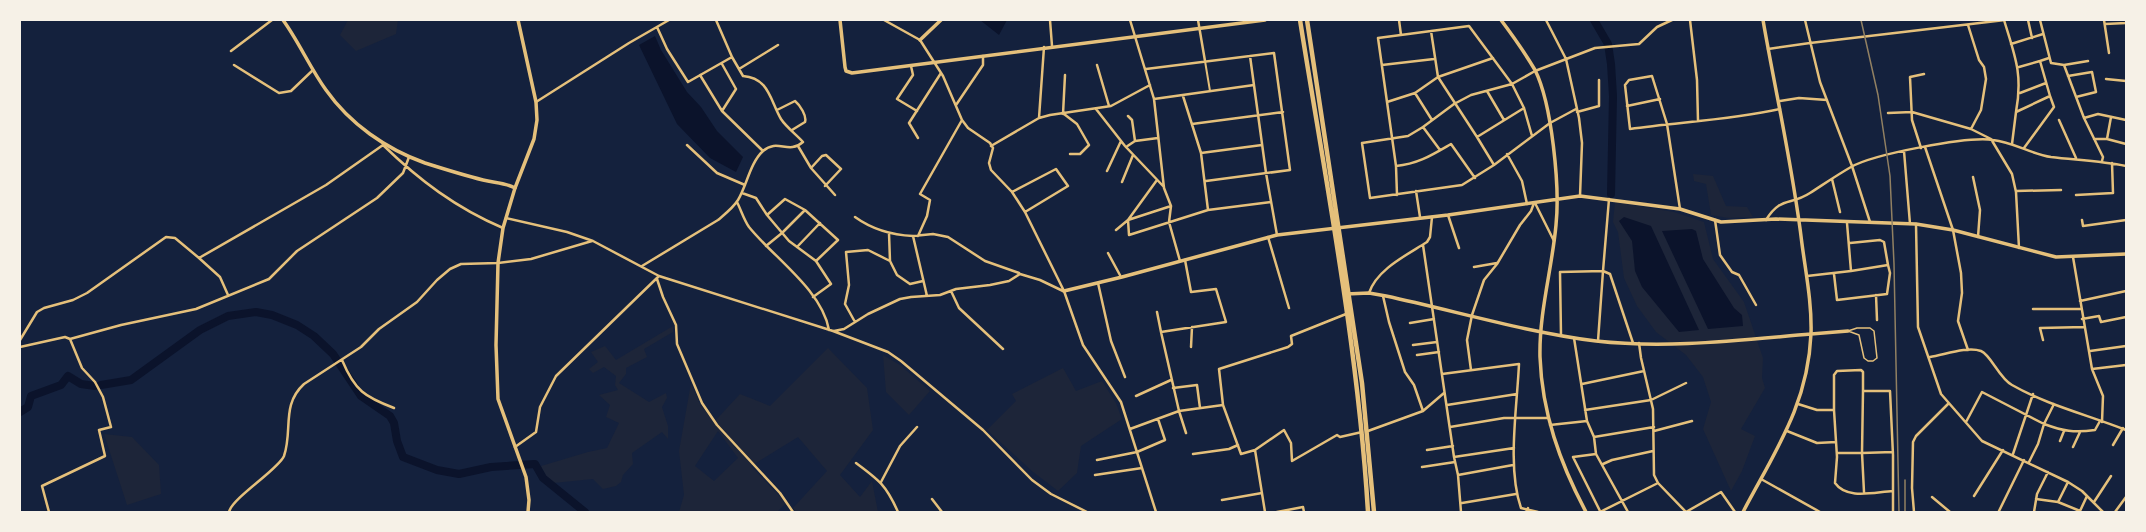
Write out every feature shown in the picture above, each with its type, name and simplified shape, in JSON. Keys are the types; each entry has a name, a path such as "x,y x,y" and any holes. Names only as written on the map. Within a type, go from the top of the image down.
{"highway":[{"path":"1300,20 1349,293 1368,431 1374,512"},
{"path":"1307,20 1336,227 1343,294 1362,432 1368,512"}],"street":[{"path":"231,51 272,20"},
{"path":"283,20 297,40 326,91 341,108 383,145 405,167 428,186 460,208 503,228"},
{"path":"518,20 536,102 537,120 534,139 515,188 503,228 498,263 496,345 498,399 522,465 528,493 528,512"},
{"path":"536,102 670,20"},
{"path":"642,266 718,220 737,202 756,159 762,151 769,146 774,145 792,148 803,142 782,121 767,89 758,79 743,76 732,57 716,20"},
{"path":"840,20 846,71 852,73 936,63 1044,47 1266,20"},
{"path":"884,20 920,40 936,63 962,120 968,128 993,148 989,163 991,170 1012,192 1025,212 1064,291 1083,345 1121,402 1156,512"},
{"path":"920,40 941,20"},
{"path":"1050,20 1052,46"},
{"path":"1130,20 1154,98 1164,188 1171,206 1169,222 1180,261"},
{"path":"1198,20 1210,91"},
{"path":"1399,20 1401,35"},
{"path":"1501,20 1535,71 1542,89 1550,123 1557,199 1556,225 1540,332 1541,368 1548,418 1559,455 1586,512"},
{"path":"1546,20 1566,59 1577,110 1582,143 1580,196"},
{"path":"1599,80 1599,106 1577,110 1550,123 1494,165 1462,185 1370,198 1362,143 1408,136 1454,104 1471,95 1512,84 1535,71 1595,48 1639,44 1658,27 1672,20"},
{"path":"1690,20 1696,73 1698,121"},
{"path":"1743,512 1787,431 1798,404 1809,364 1811,334 1811,314 1800,221 1780,101 1763,20"},
{"path":"1805,20 1826,100 1852,166 1870,223"},
{"path":"1768,49 1810,42 1968,26 2004,20 2019,67 2020,93 2012,144"},
{"path":"2028,20 2032,38"},
{"path":"2040,20 2051,63 2064,65 2088,61"},
{"path":"2104,20 2109,53"},
{"path":"2105,24 2126,21"},
{"path":"1397,195 1396,166 1378,38 1469,26 1512,84 1524,108 1532,136"},
{"path":"1968,26 1979,60 1984,67 1986,79 1981,110 1971,129"},
{"path":"657,27 684,80 688,82 732,57"},
{"path":"1431,31 1434,59 1438,77 1494,165"},
{"path":"2011,44 2043,34"},
{"path":"739,69 778,45"},
{"path":"1039,118 1044,47"},
{"path":"1146,69 1274,53 1290,170 1206,182"},
{"path":"956,105 983,65 983,55"},
{"path":"1250,56 1266,174 1277,235"},
{"path":"1388,102 1415,93 1438,77 1493,58"},
{"path":"2019,67 2050,58"},
{"path":"1382,65 1434,59"},
{"path":"2024,148 2054,107 2040,61"},
{"path":"722,64 736,89 722,111"},
{"path":"234,65 279,93 291,91 313,70"},
{"path":"1097,65 1109,106"},
{"path":"2064,65 2084,118 2103,157 2102,161"},
{"path":"911,66 913,75 897,99 917,111"},
{"path":"2068,76 2092,72 2096,92 2076,98"},
{"path":"918,138 909,123 941,73"},
{"path":"1063,114 1065,74"},
{"path":"1921,148 1912,120 1910,77 1924,74"},
{"path":"700,75 722,111 762,151"},
{"path":"1680,209 1667,124 1652,76 1629,80 1625,85 1630,129 1667,124 1751,115 1781,109"},
{"path":"2106,79 2126,81"},
{"path":"2020,93 2046,82"},
{"path":"991,146 1039,118 1109,106 1150,85"},
{"path":"1154,98 1183,96 1254,85"},
{"path":"1487,91 1504,120"},
{"path":"1415,93 1432,120"},
{"path":"1183,96 1201,153 1206,182 1208,210"},
{"path":"2016,112 2050,96"},
{"path":"1780,101 1798,98 1826,100"},
{"path":"1627,106 1660,99"},
{"path":"777,110 795,101 798,103 806,118 805,122 792,130"},
{"path":"1476,136 1524,108"},
{"path":"1096,109 1126,147 1164,188"},
{"path":"1192,124 1283,112"},
{"path":"1888,113 1912,112 1971,129 1991,139 2050,156 2102,161 2126,166"},
{"path":"1063,114 1077,124 1089,145 1080,154 1070,154"},
{"path":"2084,118 2098,114 2126,120"},
{"path":"1128,116 1132,120 1135,141"},
{"path":"2107,139 2111,117"},
{"path":"917,236 927,216 930,200 920,194 962,120"},
{"path":"2059,120 2076,159"},
{"path":"1423,127 1440,150"},
{"path":"1126,147 1135,141 1158,138"},
{"path":"1766,220 1774,208 1780,203 1796,199 1852,166 1904,151 1991,139"},
{"path":"1991,139 2012,174 2016,191 2019,248"},
{"path":"2094,139 2107,139 2126,144"},
{"path":"1107,171 1121,141"},
{"path":"1396,166 1410,164 1428,158 1451,144 1475,178"},
{"path":"383,145 409,157 484,181 505,183 515,188"},
{"path":"199,258 326,185 383,145"},
{"path":"687,145 717,172 745,185"},
{"path":"1201,153 1262,145"},
{"path":"798,146 811,168 825,186 835,195"},
{"path":"1925,147 1953,230 1961,272 1962,293 1958,321 1968,350"},
{"path":"1904,151 1910,224"},
{"path":"1507,154 1522,182 1527,204"},
{"path":"811,168 822,156 826,155 841,169 825,186"},
{"path":"1122,182 1133,155"},
{"path":"20,347 65,337 70,339 121,325 196,309 269,279 297,251 377,198 403,173 409,157"},
{"path":"2076,195 2113,193 2112,163"},
{"path":"1012,192 1056,168 1068,186 1025,212"},
{"path":"1973,177 1980,210 1978,237"},
{"path":"1832,179 1840,212"},
{"path":"1116,230 1128,220 1157,180"},
{"path":"2016,191 2061,190"},
{"path":"1416,191 1420,217"},
{"path":"742,193 756,198 767,215 782,233 797,247 816,261 831,284 813,297"},
{"path":"855,217 868,226 889,233 913,236 933,234 948,237 985,261 1040,280 1064,291 1122,277 1277,235 1420,217 1448,215 1580,196 1680,209 1715,220 1732,223 1766,220 1916,224 1953,230 2056,257 2126,254"},
{"path":"767,215 785,199 805,210 820,223 838,240 816,261"},
{"path":"1598,341 1609,199"},
{"path":"737,202 748,225 766,246 802,282 813,297 825,318 829,330"},
{"path":"1128,220 1129,235 1208,210 1271,202"},
{"path":"1534,203 1554,240"},
{"path":"1471,370 1467,340 1472,315 1484,280 1497,263 1520,225 1531,211 1534,203"},
{"path":"1128,220 1171,206"},
{"path":"766,246 782,233 805,210"},
{"path":"1448,215 1459,248"},
{"path":"1369,293 1376,279 1400,259 1423,245 1430,237 1432,216"},
{"path":"506,218 567,232 593,240 642,266 658,278 833,331 888,352 901,361 983,430 1032,480 1051,494 1087,512"},
{"path":"1715,220 1720,255 1732,272 1739,275 1756,305"},
{"path":"2082,220 2083,226 2126,220"},
{"path":"797,247 820,223"},
{"path":"1847,223 1850,243 1851,271"},
{"path":"1916,224 1918,327 1930,357 1941,394 1948,404 1982,441 2013,454 2068,482 2087,496 2103,512"},
{"path":"889,233 890,261 897,275 910,284 923,281"},
{"path":"913,236 927,296"},
{"path":"1268,237 1289,308"},
{"path":"20,340 37,312 44,308 73,300 87,293 164,238 175,238 199,258 220,277 228,295"},
{"path":"229,512 228,510 284,457 291,402 296,391 362,347 379,329 417,302 437,280 450,269 461,264 498,263 531,259 593,240"},
{"path":"1834,274 1837,300 1886,294 1890,273 1884,242 1880,240 1850,243"},
{"path":"1423,245 1431,306 1458,475 1462,512"},
{"path":"855,322 845,304 849,285 846,252 868,250 890,261"},
{"path":"1108,253 1122,277"},
{"path":"1966,422 1982,392 2044,424 2064,432 2095,430 2101,421 2103,396 2092,369 2085,327 2082,319 2073,257"},
{"path":"1161,332 1226,322 1216,289 1191,292 1185,260"},
{"path":"1474,267 1497,263"},
{"path":"1807,276 1834,274 1888,265"},
{"path":"1561,335 1560,272 1603,270 1610,274 1633,343"},
{"path":"833,331 844,329 900,300 940,295 951,291 1009,281 1020,274"},
{"path":"515,447 536,432 540,407 556,376 658,278"},
{"path":"658,278 663,297 676,325 677,344 702,403 725,435 780,493 794,512"},
{"path":"1098,283 1111,341 1125,377"},
{"path":"951,291 959,308 1003,349"},
{"path":"2080,301 2126,291"},
{"path":"1343,294 1369,293 1472,315 1540,332 1598,341 1678,344 1848,331"},
{"path":"1876,295 1877,320"},
{"path":"1383,296 1389,322 1405,372 1414,385 1423,411"},
{"path":"2033,309 2081,309"},
{"path":"1157,312 1171,380 1186,433"},
{"path":"1346,314 1291,336 1292,344 1288,348 1219,369 1223,405 1241,454 1255,450 1284,430 1291,443 1292,461 1337,435 1340,437 1362,432"},
{"path":"2082,319 2099,316 2101,322 2126,318"},
{"path":"1410,323 1434,319"},
{"path":"1191,347 1192,327"},
{"path":"2043,340 2040,328 2085,327"},
{"path":"1574,338 1587,421 1594,437 1596,454 1603,464 1628,512"},
{"path":"49,512 42,486 105,456 98,430 111,427 99,388 82,368 70,339"},
{"path":"1413,345 1437,342"},
{"path":"1639,343 1651,400 1654,427 1654,475 1658,483 1686,512 1721,492 1735,512"},
{"path":"2090,352 2126,346"},
{"path":"1930,357 1968,350 1984,353 2001,377 2011,384 2054,404 2124,429 2113,445"},
{"path":"1417,355 1438,352"},
{"path":"340,362 361,392 368,398 394,408"},
{"path":"1442,374 1519,364 1513,465 1516,494 1521,508 1528,508 1538,512"},
{"path":"2092,369 2126,365"},
{"path":"1864,492 1862,453 1863,372 1861,370 1837,371 1834,375 1834,410 1837,453 1835,483 1840,490 1852,494 1893,491"},
{"path":"1582,384 1644,371"},
{"path":"1136,396 1171,380"},
{"path":"1585,410 1651,400 1686,383"},
{"path":"1173,388 1197,385 1200,408"},
{"path":"1863,391 1890,391 1893,452 1892,512"},
{"path":"1368,431 1423,411 1445,393"},
{"path":"1447,405 1518,394"},
{"path":"2013,454 2025,414 2033,394"},
{"path":"1798,404 1817,410 1834,410"},
{"path":"1914,512 1912,488 1913,442 1916,436 1948,404"},
{"path":"2028,462 2038,444 2044,424 2054,404"},
{"path":"1130,428 1179,411 1223,405"},
{"path":"1450,427 1516,418 1548,418"},
{"path":"1097,460 1137,452 1165,440 1158,419"},
{"path":"1550,425 1587,421"},
{"path":"1654,431 1692,421"},
{"path":"881,482 900,446 917,427"},
{"path":"1594,437 1654,427"},
{"path":"1787,431 1817,443 1836,442"},
{"path":"2060,442 2064,432"},
{"path":"2073,447 2080,432"},
{"path":"1193,454 1229,449 1238,444"},
{"path":"1427,450 1453,446"},
{"path":"1454,457 1514,448"},
{"path":"1255,450 1264,512"},
{"path":"1974,496 2003,450"},
{"path":"1603,464 1612,460 1653,452"},
{"path":"1837,453 1893,452"},
{"path":"1596,454 1573,458 1600,512 1658,483"},
{"path":"1998,511 2024,460"},
{"path":"1422,467 1455,462"},
{"path":"856,463 881,482 888,491 898,512"},
{"path":"1458,475 1513,465"},
{"path":"1095,475 1142,468"},
{"path":"2034,512 2036,499 2048,472"},
{"path":"2094,502 2111,476"},
{"path":"1761,479 1820,512"},
{"path":"2058,502 2068,482"},
{"path":"1222,500 1262,493"},
{"path":"1462,503 1516,494"},
{"path":"2036,499 2058,502 2080,511 2087,496"},
{"path":"2115,512 2126,496"},
{"path":"1932,497 1950,512"},
{"path":"932,499 942,512"},
{"path":"1277,512 1303,507 1304,512"},
{"path":"1526,512 1528,508"}],"lane":[{"path":"1862,328 1873,330 1876,338 1875,360 1871,362 1866,360 1861,337 1848,331 1862,328"}],"shaded area":[{"path":"348,20 398,20 396,34 356,51 340,35"},
{"path":"980,20 1007,20 999,35"},
{"path":"655,36 661,50 687,92 701,107 717,131 743,157 736,172 710,158 677,124 639,45"},
{"path":"1693,174 1713,176 1726,206 1747,207 1753,217 1728,218 1711,215 1706,184 1694,181"},
{"path":"1615,202 1674,212 1704,222 1713,259 1744,302 1763,358 1762,378 1765,388 1741,429 1755,436 1742,471 1731,491 1703,429 1711,402 1703,377 1686,355 1656,332 1637,306 1624,278 1618,232 1613,222"},
{"path":"1624,217 1651,226 1699,330 1679,332 1642,287 1635,271 1632,241 1619,221"},
{"path":"1692,229 1696,231 1703,259 1734,308 1742,315 1743,326 1708,329 1662,231"},
{"path":"673,326 673,332 644,349 647,357 626,368 626,374 619,383 649,402 666,393 667,398 662,407 668,426 668,439 662,432 632,453 633,464 623,475 621,482 616,486 603,489 593,479 553,483 546,476 541,466 607,448 619,423 606,417 610,405 599,395 618,390 615,385 616,376 604,367 593,373 589,369 598,362 591,352 605,346 616,360"},
{"path":"828,348 867,388 873,430 840,475 860,497 872,481 878,512 796,512 793,508 827,471 798,437 751,466 786,503 777,512 679,512 684,495 679,451 691,383 700,404 714,422 740,394 770,406","holes":["718,431 738,458 714,481 695,466"]},
{"path":"883,355 900,365 930,391 909,415 886,392"},
{"path":"1063,368 1076,391 1102,381 1116,403 1122,419 1081,446 1077,473 1058,491 1033,472 987,430 1016,401 1012,394"},
{"path":"104,434 132,437 159,465 161,494 127,505"}],"waterway":[{"path":"1594,20 1608,44 1611,64 1613,96 1611,194"},
{"path":"101,385 131,380 200,330 228,316 256,312 272,315 297,325 314,336 333,354 361,396 390,416 394,423 397,441 403,457 437,470 459,474 491,467 535,464 543,478 585,512"},
{"path":"20,412 28,407 31,396 61,385 68,376 81,384 95,386"}],"railway":[{"path":"1861,20 1878,95 1890,176 1894,264 1899,512"},
{"path":"1905,480 1905,512"}]}
